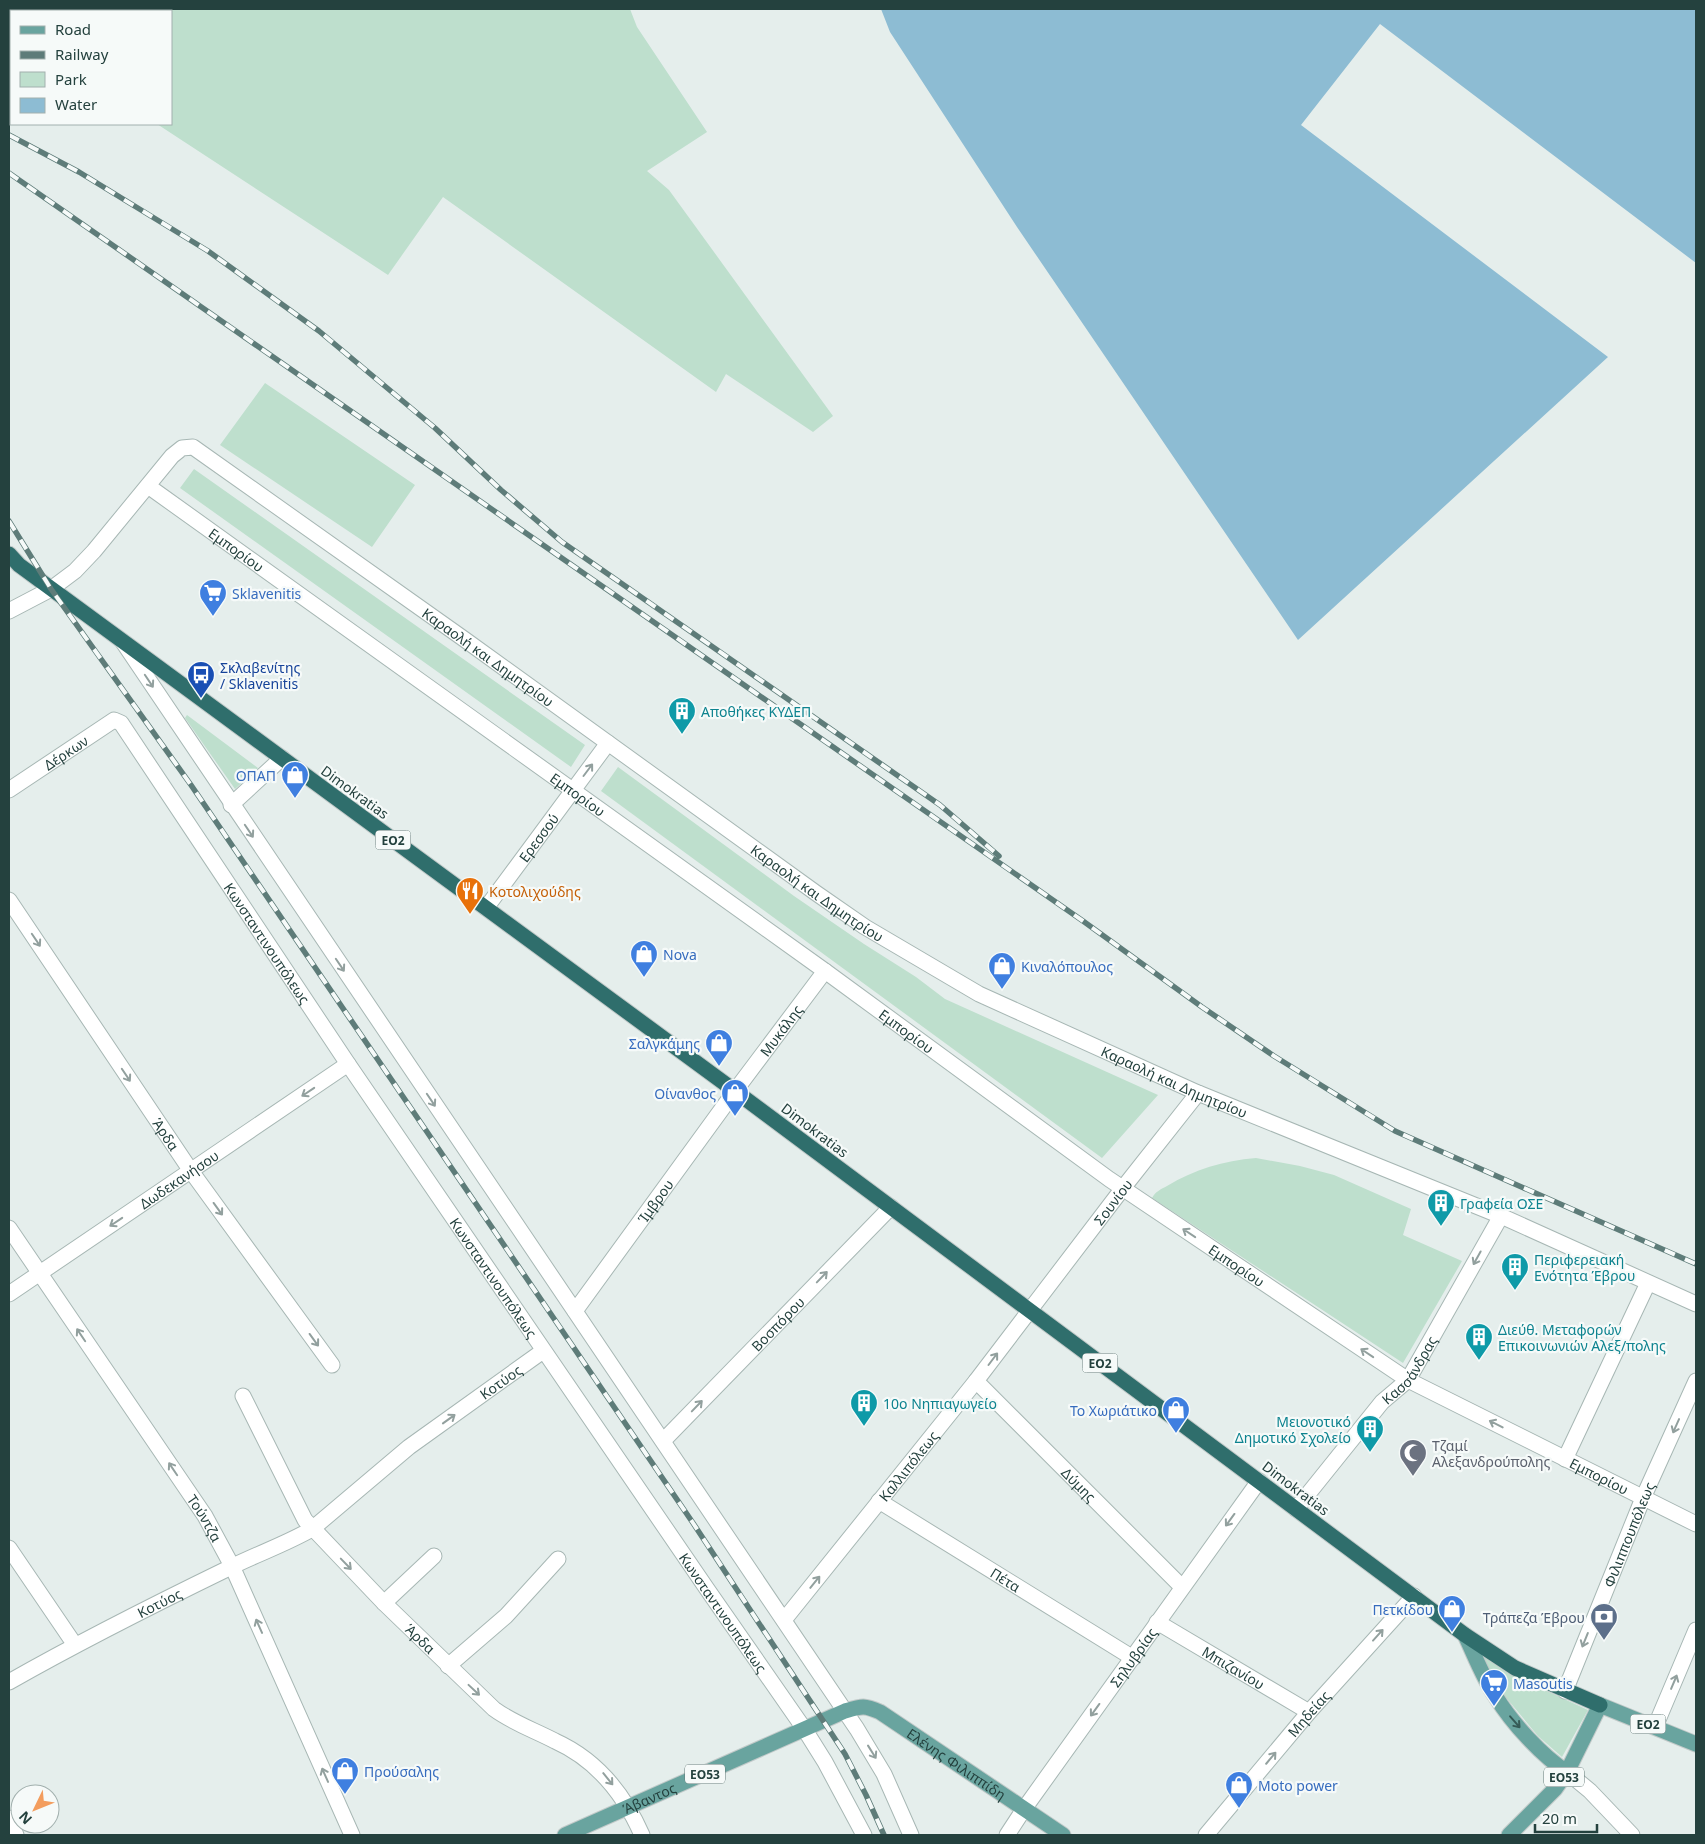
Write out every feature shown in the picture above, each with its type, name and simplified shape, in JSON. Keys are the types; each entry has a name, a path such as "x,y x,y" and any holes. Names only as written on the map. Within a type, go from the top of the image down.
{"highway":[{"name":"Dimokratias","path":"12,561 735,1091 1465,1635 1515,1668 1564,1691 1600,1705"}],"main road":[{"path":"1465,1635 1497,1699 1534,1744 1552,1762 1567,1772"},
{"name":"ΕΟ2","path":"1600,1705 1696,1744"},
{"name":"ΕΟ53","path":"1509,1835 1555,1789 1567,1772 1600,1705"},
{"name":"Ελένης Φιλιππίδη","path":"845,1711 868,1706 880,1712 1063,1835"},
{"name":"Άβαντος","path":"565,1835 845,1711"}],"street":[{"name":"Καραολή και Δημητρίου","path":"9,611 66,579 87,559 172,456 182,448 193,447 816,893 865,927 979,994 1198,1094 1501,1216 1696,1304"},
{"name":"Εμπορίου","path":"148,486 825,971 1123,1188 1408,1380 1696,1524"},
{"path":"122,641 845,1711 884,1774 911,1835"},
{"name":"Δέρκων","path":"9,790 114,720 121,723"},
{"name":"Κωνσταντινουπόλεως","path":"121,723 348,1064 805,1730 825,1762 864,1835"},
{"name":"Ερεσσού","path":"486,908 608,743"},
{"path":"232,805 282,758"},
{"name":"Άρδα","path":"9,900 191,1171 332,1365"},
{"name":"Μυκάλης","path":"735,1091 825,971"},
{"name":"Δωδεκανήσου","path":"9,1294 348,1064"},
{"name":"Ίμβρου","path":"575,1311 735,1091"},
{"name":"Σουνίου","path":"1030,1310 1198,1094"},
{"name":"Βοσπόρου","path":"663,1441 891,1207"},
{"name":"Κασσάνδρας","path":"1296,1509 1382,1402 1408,1380 1501,1216"},
{"name":"Τούντζα","path":"9,1228 205,1516 232,1566 352,1835"},
{"path":"1566,1460 1648,1283"},
{"name":"Καλλιπόλεως","path":"784,1620 976,1381 1030,1310"},
{"name":"Κοτύος","path":"9,1682 75,1645 232,1566 312,1529 410,1447 543,1350"},
{"name":"Δύμης","path":"976,1381 1182,1587"},
{"name":"Φιλιππουπόλεως","path":"1564,1691 1643,1498 1696,1382"},
{"name":"Άρδα","path":"243,1396 290,1493 312,1529 448,1666 503,1716 556,1741 590,1761 607,1778 629,1808 642,1835"},
{"name":"Σηλυβρίας","path":"1007,1835 1259,1481"},
{"name":"Πέτα","path":"879,1501 1133,1658"},
{"path":"9,1548 75,1645"},
{"path":"384,1603 434,1556"},
{"path":"448,1666 506,1616 558,1559"},
{"name":"Μηδείας","path":"1206,1835 1309,1712 1414,1596"},
{"name":"Μπιζανίου","path":"1157,1622 1309,1712"},
{"path":"1655,1727 1696,1630"},
{"path":"1567,1772 1590,1791 1632,1835"},
{"path":"9,1818 16,1835"}],"green space":[{"path":"9,9 630,9 637,27 707,132 647,171 669,190 833,416 813,432 726,374 716,392 443,197 388,275 159,125 172,125 172,10 10,10 9,27"},
{"path":"265,383 415,485 372,547 220,445"},
{"path":"194,469 585,745 571,767 180,488"},
{"path":"187,715 258,768 235,789 185,718"},
{"path":"618,767 794,896 916,977 945,999 1158,1095 1102,1158 601,791"},
{"path":"1256,1158 1300,1166 1334,1175 1411,1209 1403,1235 1462,1261 1403,1363 1152,1198 1160,1190 1199,1170 1232,1161"},
{"path":"1480,1652 1510,1674 1588,1710 1562,1757 1538,1736 1503,1694"}],"water":[{"path":"881,9 1696,9 1696,263 1380,24 1301,125 1608,357 1298,640 1017,227 890,32"}],"railway":[{"path":"9,135 79,172 208,251 319,331 435,428 501,490 562,542 940,805 999,856"},
{"path":"9,173 1274,1056 1395,1131 1696,1264"},
{"path":"9,521 51,589 191,785 693,1523 845,1754 884,1835"}],"place":[{"name":"Sklavenitis","path":"213,617"},
{"name":"Σκλαβενίτης / Sklavenitis","path":"201,699"},
{"name":"Αποθήκες ΚΥΔΕΠ","path":"682,735"},
{"name":"ΟΠΑΠ","path":"295,799"},
{"name":"Κοτολιχούδης","path":"470,915"},
{"name":"Nova","path":"644,978"},
{"name":"Κιναλόπουλος","path":"1002,990"},
{"name":"Σαλγκάμης","path":"719,1067"},
{"name":"Οίνανθος","path":"735,1117"},
{"name":"Γραφεία ΟΣΕ","path":"1441,1227"},
{"name":"Περιφερειακή Ενότητα Έβρου","path":"1515,1291"},
{"name":"Διεύθ. Μεταφορών Επικοινωνιών Αλεξ/πολης","path":"1479,1361"},
{"name":"10ο Νηπιαγωγείο","path":"864,1427"},
{"name":"Το Χωριάτικο","path":"1176,1434"},
{"name":"Μειονοτικό Δημοτικό Σχολείο","path":"1370,1453"},
{"name":"Tζαμί Αλεξανδρούπολης","path":"1413,1477"},
{"name":"Πετκίδου","path":"1452,1633"},
{"name":"Τράπεζα Έβρου","path":"1604,1641"},
{"name":"Masoutis","path":"1494,1707"},
{"name":"Προύσαλης","path":"345,1795"},
{"name":"Moto power","path":"1239,1809"}]}
